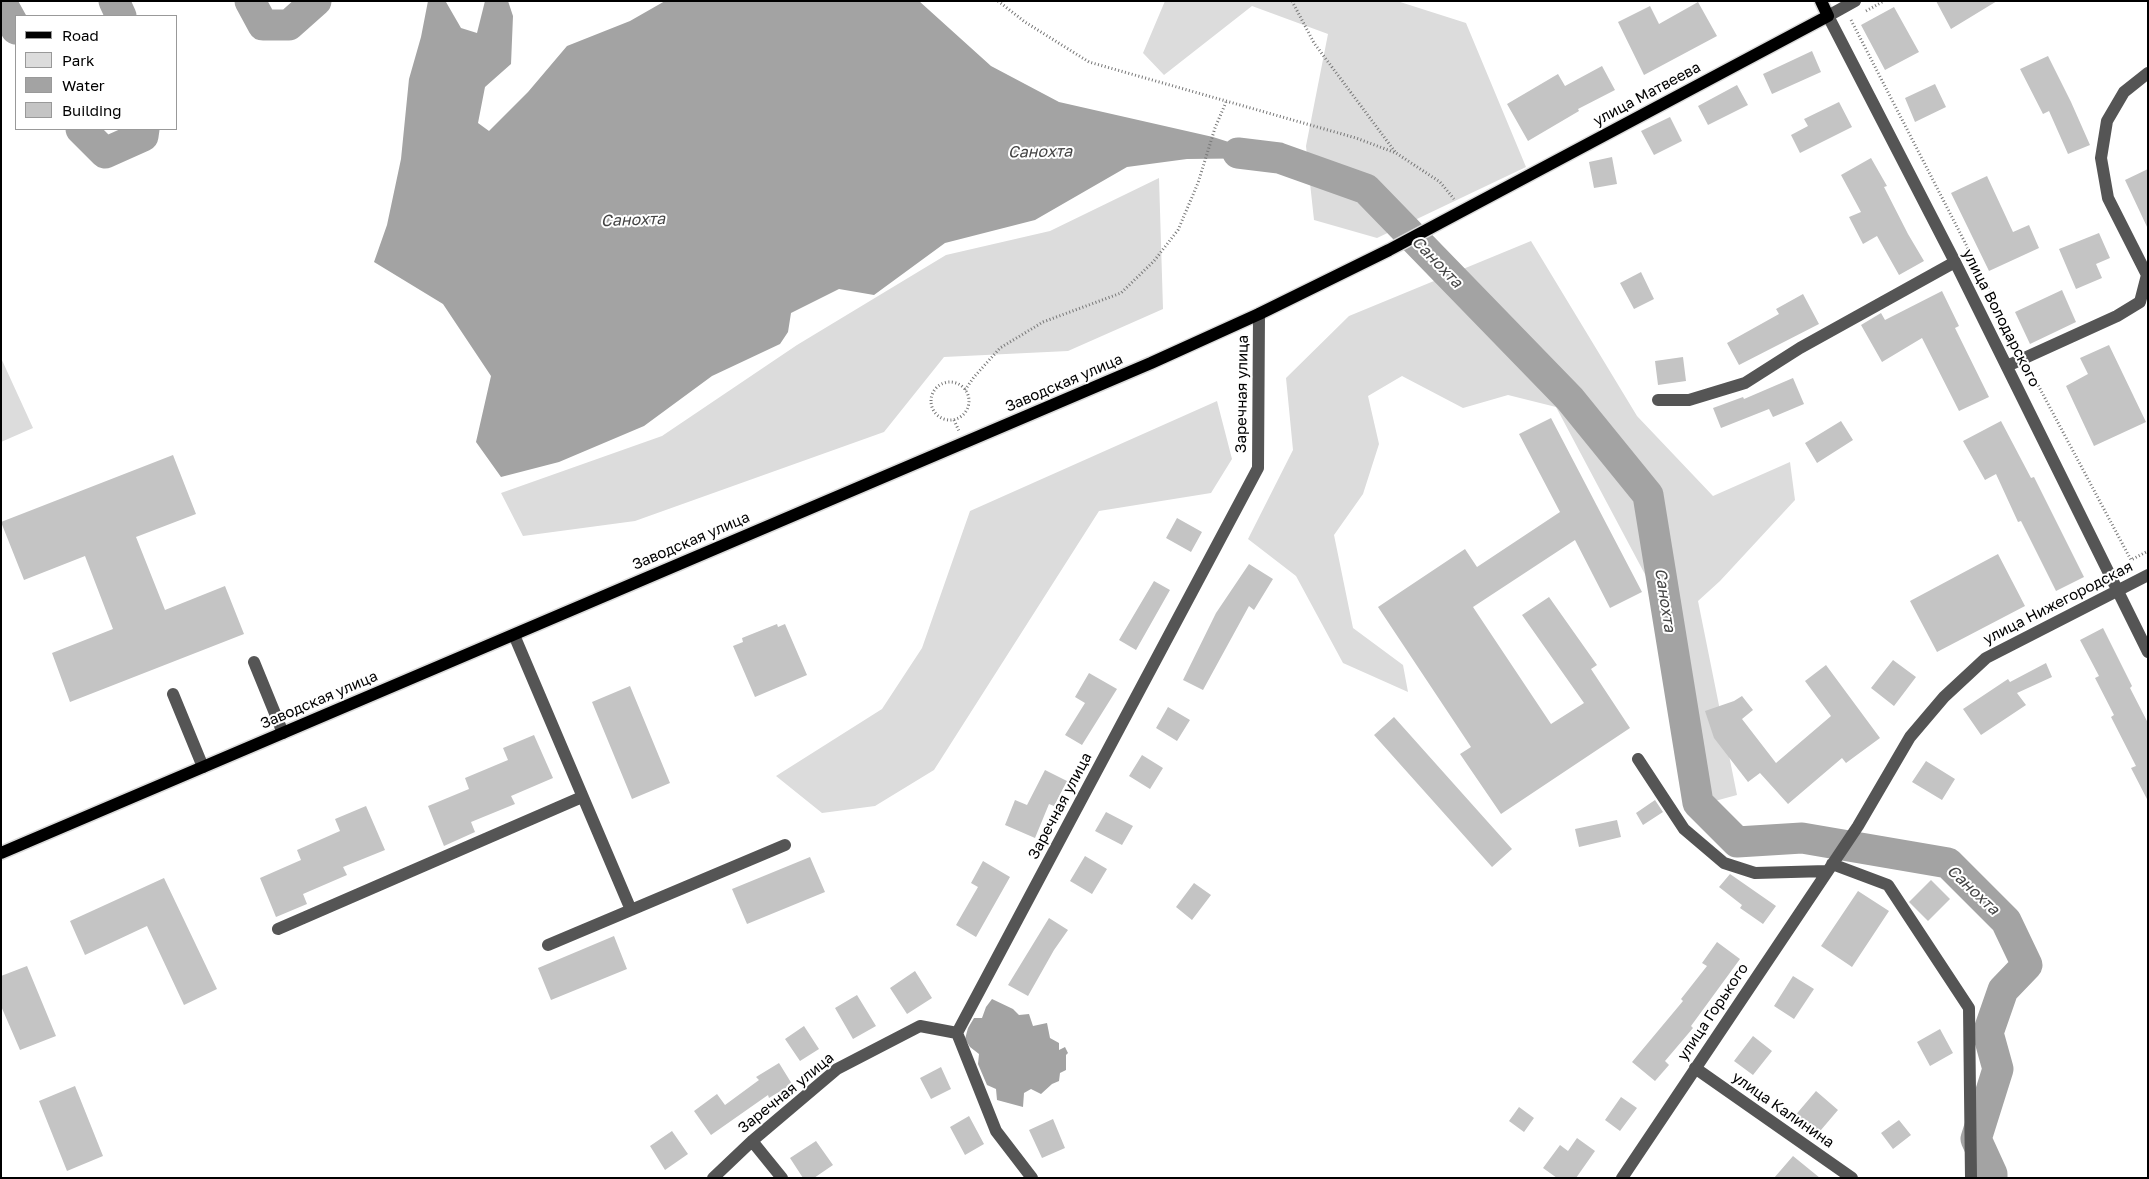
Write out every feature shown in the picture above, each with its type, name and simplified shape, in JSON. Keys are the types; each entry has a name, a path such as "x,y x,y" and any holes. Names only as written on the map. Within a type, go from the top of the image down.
{"main road":[{"name":"улица Володарского","path":"1821,1 1828,16"},
{"name":"улица Матвеева","path":"1389,250 1828,16"},
{"name":"Заводская улица","path":"1,852 1151,363 1259,314 1389,250"}],"street":[{"name":"улица Матвеева","path":"1828,16 1855,1"},
{"name":"улица Володарского","path":"1828,16 1955,262 2148,652"},
{"path":"2007,366 2117,316 2140,302 2147,275 2108,198 2101,158 2107,121 2124,92 2148,73"},
{"path":"1658,400 1689,400 1745,383 1800,348 1955,262"},
{"name":"Заречная улица","path":"714,1178 752,1140 837,1069 920,1026 957,1034 1258,468 1259,314"},
{"name":"улица Нижегородская","path":"1829,868 1858,826 1910,737 1944,697 1986,658 2148,576"},
{"path":"514,635 631,910"},
{"path":"254,662 283,733"},
{"path":"173,694 203,767"},
{"path":"1638,759 1684,829 1724,863 1756,873 1829,868 1888,885 1969,1008 1971,1178"},
{"path":"278,928 582,797"},
{"path":"548,945 785,845"},
{"name":"улица Горького","path":"1622,1178 1829,868"},
{"path":"957,1034 996,1131 1032,1178"},
{"name":"улица Калинина","path":"1695,1068 1852,1178"},
{"path":"752,1140 782,1178"}],"path":[{"path":"998,1 1024,22 1089,62 1356,138 1396,153 1440,182 1460,213"},
{"path":"1292,1 1314,43 1396,153"},
{"path":"1863,12 1884,1"},
{"path":"1856,16 1851,18 1853,23 2024,358 2131,560 2148,551"},
{"path":"965,390 1000,348 1044,322 1121,293 1154,261 1178,230 1198,183 1215,128 1226,102"},
{"path":"949,382 961,386 965,390 969,402 965,414 954,420 948,420 936,414 931,403 938,387 949,382"}],"green space":[{"path":"1165,1 1397,1 1466,23 1526,167 1377,238 1314,220 1306,146 1328,34 1252,6 1164,75 1143,53"},
{"path":"1159,178 1163,309 1068,351 944,357 884,432 635,521 523,536 501,493 662,436 797,345 946,255 1050,231"},
{"path":"1531,241 1637,416 1713,496 1790,462 1795,500 1720,581 1698,601 1737,795 1689,808 1656,595 1556,407 1508,395 1463,408 1402,376 1368,396 1379,444 1363,494 1334,535 1353,628 1403,665 1408,692 1343,663 1296,576 1248,539 1293,450 1286,378 1349,316"},
{"path":"1,358 33,428 1,442"},
{"path":"1217,401 1232,459 1211,493 1099,511 934,770 875,806 822,813 776,776 882,709 922,648 970,511"}],"water":[{"path":"428,1 446,2 461,28 477,33 485,1 508,1 513,16 511,64 485,87 478,123 489,131 528,92 567,46 630,21 665,1 919,1 991,66 1059,102 1213,137 1279,158 1187,159 1127,167 1035,220 945,243 874,295 839,289 791,313 788,332 780,344 712,376 644,426 559,462 501,477 476,442 491,376 443,304 374,262 387,225 401,159 409,79 421,37"},
{"path":"992,999 1013,1009 1019,1015 1029,1014 1033,1026 1047,1023 1050,1038 1059,1043 1059,1050 1065,1047 1068,1053 1066,1055 1066,1070 1060,1073 1059,1081 1052,1084 1041,1094 1031,1089 1024,1093 1023,1107 997,1100 996,1089 987,1085 978,1064 979,1054 970,1047 965,1039 968,1028 974,1018 982,1018 986,1007"}],"building":[{"path":"1936,1 1997,1 1951,29"},
{"path":"1698,2 1717,36 1644,75 1618,22 1650,6 1659,24"},
{"path":"1894,7 1919,52 1885,70 1861,25"},
{"path":"1812,51 1821,72 1772,94 1763,74"},
{"path":"2048,56 2090,145 2068,154 2049,111 2043,114 2020,69"},
{"path":"1602,66 1615,90 1578,109 1579,111 1528,141 1507,104 1558,74 1565,86"},
{"path":"1935,84 1946,107 1915,122 1905,98"},
{"path":"1737,85 1748,105 1708,125 1698,106"},
{"path":"1839,102 1852,127 1800,153 1791,135 1808,126 1804,119"},
{"path":"1670,117 1682,141 1654,155 1641,131"},
{"path":"1612,157 1617,184 1594,188 1589,162"},
{"path":"1871,158 1887,186 1884,187 1908,234 1924,261 1899,275 1877,236 1863,244 1849,217 1861,212 1841,175"},
{"path":"2148,169 2148,229 2125,180"},
{"path":"1987,176 2013,232 2029,225 2039,248 1989,271 1951,193"},
{"path":"2099,233 2110,258 2096,264 2102,278 2076,289 2059,249"},
{"path":"1641,272 1654,299 1634,309 1620,283"},
{"path":"2062,290 2076,322 2030,344 2015,312"},
{"path":"1942,291 1959,326 1955,328 1989,397 1959,411 1922,338 1882,362 1861,325 1881,313 1885,320"},
{"path":"1803,294 1819,324 1739,365 1727,343 1779,314 1776,309"},
{"path":"2109,345 2146,422 2094,446 2066,386 2088,374 2080,358"},
{"path":"1683,357 1686,381 1658,385 1655,361"},
{"path":"1793,378 1804,404 1773,417 1769,409 1721,428 1713,408 1743,397 1744,399"},
{"path":"1551,418 1642,592 1610,608 1575,540 1473,607 1551,724 1584,703 1522,615 1549,597 1597,665 1591,669 1630,728 1501,814 1460,754 1471,747 1378,607 1465,549 1477,567 1560,512 1519,434"},
{"path":"1841,421 1853,440 1817,463 1805,443"},
{"path":"2001,421 2031,478 2034,477 2084,577 2056,591 2021,521 2018,522 1996,474 1985,480 1963,441"},
{"path":"173,455 196,514 136,537 165,610 225,586 244,634 70,702 52,653 113,629 85,556 24,580 1,522"},
{"path":"1177,518 1202,532 1191,552 1166,538"},
{"path":"1998,554 2025,606 1937,652 1910,601"},
{"path":"1249,564 1273,579 1254,610 1249,606 1203,690 1183,680 1216,613"},
{"path":"1154,581 1170,590 1136,650 1119,640"},
{"path":"777,624 778,627 785,624 807,675 755,697 733,646 743,642 742,638"},
{"path":"2103,628 2148,723 2148,801 2131,768 2136,766 2111,717 2114,715 2095,678 2099,676 2080,640"},
{"path":"1893,660 1916,677 1894,706 1871,688"},
{"path":"2046,663 2052,677 2017,693 2026,705 1981,735 1963,709 2008,679 2010,682"},
{"path":"1826,665 1880,738 1846,763 1842,758 1788,804 1760,773 1748,782 1714,738 1705,711 1734,701 1742,696 1753,710 1742,719 1776,763 1831,716 1805,681"},
{"path":"1089,673 1117,689 1082,745 1065,735 1085,703 1075,697"},
{"path":"630,686 670,783 632,799 592,702"},
{"path":"1168,707 1190,720 1177,741 1156,728"},
{"path":"1394,717 1512,849 1492,867 1374,735"},
{"path":"534,735 553,778 511,796 515,804 471,822 475,832 444,846 428,806 469,789 465,778 508,760 503,748"},
{"path":"1142,755 1163,768 1150,789 1129,776"},
{"path":"1926,761 1955,779 1942,800 1912,782"},
{"path":"1045,770 1067,781 1054,806 1049,804 1035,838 1005,825 1015,800 1027,805"},
{"path":"1655,800 1663,812 1643,825 1636,813"},
{"path":"366,806 385,850 343,867 347,875 303,894 307,904 276,917 260,878 301,860 297,850 340,831 335,819"},
{"path":"1106,812 1133,826 1122,845 1095,831"},
{"path":"1617,820 1621,837 1579,847 1575,829"},
{"path":"1085,856 1107,869 1092,894 1070,881"},
{"path":"810,857 825,892 747,924 732,889"},
{"path":"983,861 1010,877 976,937 956,925 978,887 971,883"},
{"path":"1730,874 1776,906 1763,924 1740,908 1742,905 1719,887"},
{"path":"164,878 217,989 184,1005 147,926 85,955 70,921"},
{"path":"1931,880 1950,899 1928,921 1909,902"},
{"path":"1194,883 1211,895 1192,920 1176,907"},
{"path":"1858,891 1889,911 1852,967 1821,946"},
{"path":"1049,918 1068,930 1054,950 1028,996 1008,985"},
{"path":"614,936 627,969 551,1000 538,968"},
{"path":"1717,942 1740,959 1691,1026 1693,1028 1665,1061 1669,1065 1655,1081 1632,1062 1683,1001 1681,999 1707,966 1702,963"},
{"path":"27,966 56,1036 20,1050 1,1006 1,976"},
{"path":"915,971 932,998 907,1014 890,988"},
{"path":"1793,976 1814,989 1794,1019 1774,1006"},
{"path":"857,995 876,1026 853,1039 835,1008"},
{"path":"804,1026 819,1049 800,1061 785,1039"},
{"path":"1940,1029 1953,1053 1930,1066 1917,1042"},
{"path":"1753,1036 1772,1051 1753,1075 1734,1061"},
{"path":"779,1063 792,1084 769,1098 768,1095 711,1135 694,1111 717,1094 725,1105 759,1080 756,1077"},
{"path":"941,1067 951,1089 931,1099 920,1078"},
{"path":"75,1086 103,1156 67,1171 39,1101"},
{"path":"1816,1091 1838,1110 1815,1137 1793,1118"},
{"path":"1621,1097 1637,1108 1620,1131 1605,1120"},
{"path":"1519,1107 1534,1118 1524,1132 1509,1121"},
{"path":"969,1116 984,1144 965,1155 950,1127"},
{"path":"1053,1119 1065,1148 1042,1158 1029,1130"},
{"path":"1899,1120 1911,1135 1893,1149 1881,1133"},
{"path":"672,1131 688,1154 665,1170 650,1146"},
{"path":"1577,1138 1595,1151 1576,1178 1557,1178 1543,1168 1560,1145 1568,1151"},
{"path":"816,1141 833,1165 814,1178 803,1178 790,1158"},
{"path":"1793,1156 1820,1178 1774,1178"}],"waterway":[{"name":"Санохта","path":"114,1 121,15"},
{"name":"Санохта","path":"250,1 263,25 289,25 316,1"},
{"name":"Санохта","path":"1,2 15,27"},
{"name":"Санохта","path":"82,130 105,153 143,136 144,130"},
{"name":"Санохта","path":"1238,153 1279,158 1366,189 1570,399 1648,495 1698,803 1737,842 1802,838 1948,863 2006,921 2027,965 2003,990 1988,1033 1998,1069 1976,1139 1992,1174 1992,1178"}]}
